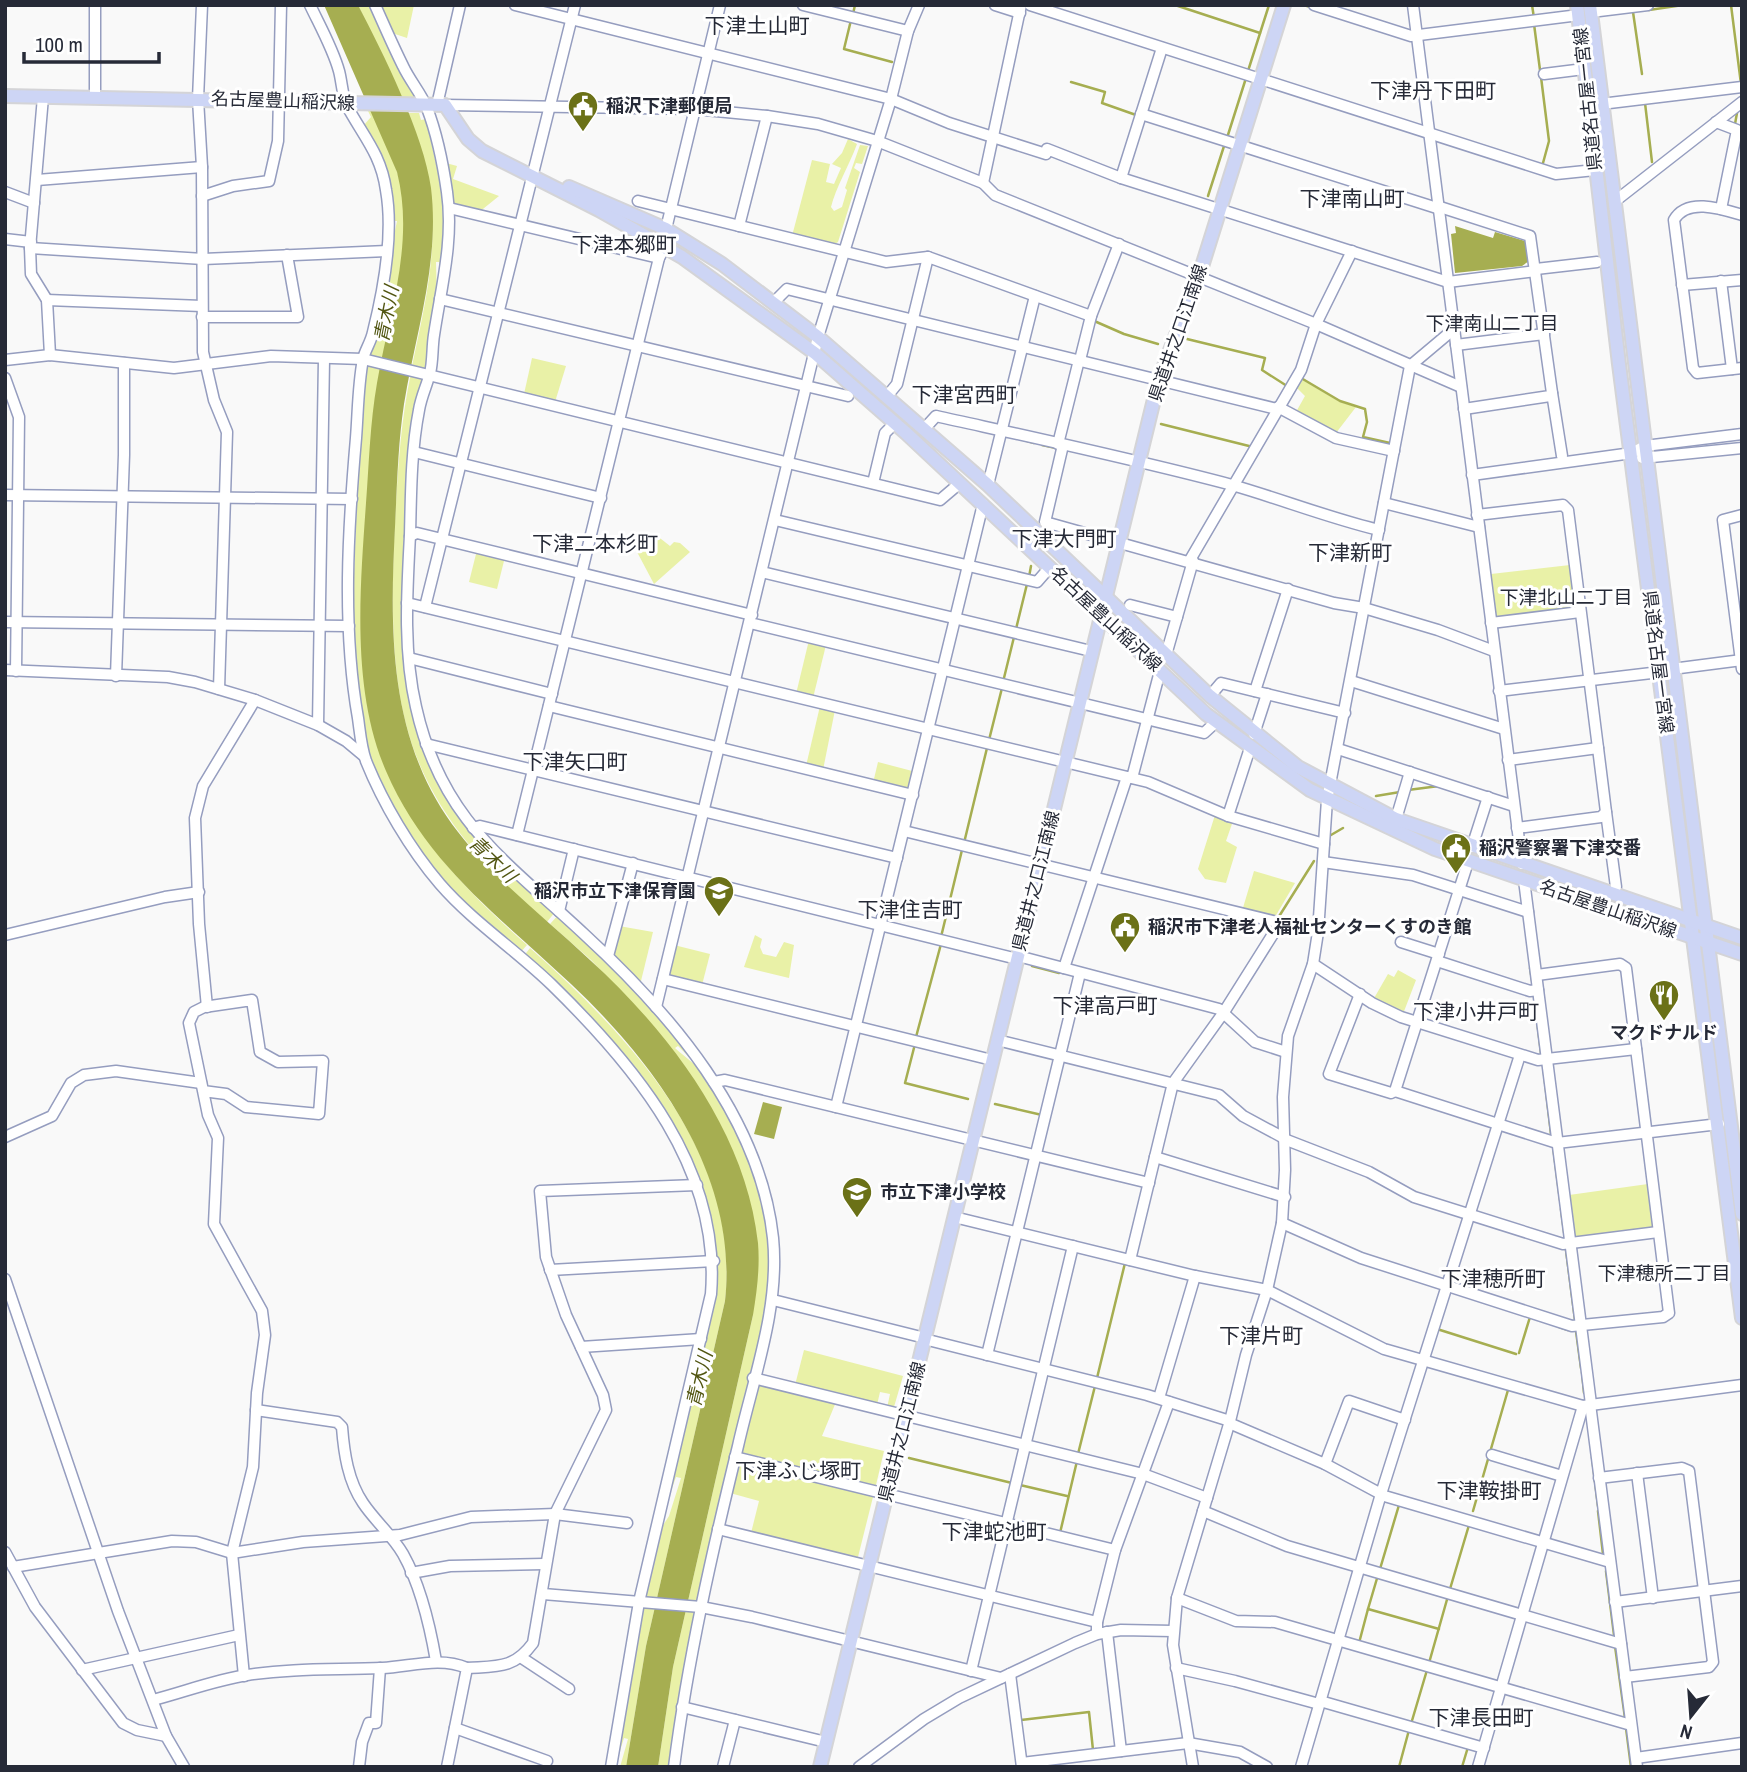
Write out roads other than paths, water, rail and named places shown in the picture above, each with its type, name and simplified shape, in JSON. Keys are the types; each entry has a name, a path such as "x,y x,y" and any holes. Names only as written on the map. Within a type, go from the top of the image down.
{"main road":[{"name":"県道井之口江南線","path":"820,1767 1159,379 1199,276 1284,5"},
{"name":"県道名古屋一宮線","path":"1584,9 1584,69 1632,453 1707,942 1740,1179 1742,1214"},
{"name":"県道名古屋一宮線","path":"1584,9 1601,103 1646,453 1692,937 1742,1318"},
{"name":"名古屋豊山稲沢線","path":"5,96 432,105 482,151 532,175 662,252 721,282 816,354 895,423 1216,722 1327,800 1468,862 1742,954"},
{"name":"名古屋豊山稲沢線","path":"532,175 571,187 666,229 774,302 925,428 1254,734 1331,787 1396,819 1472,847 1742,938"}],"street":[{"path":"95,5 95,97"},
{"path":"202,5 198,99 202,167 202,312 205,366 227,432 219,689"},
{"path":"202,196 233,186 269,181 278,141 281,5"},
{"path":"310,5 339,69 349,103 379,161 387,191 387,251 373,334 365,359 352,499 349,626 354,697 364,756 407,837 438,881 475,920 551,984 628,1068 667,1122 697,1185 707,1213 714,1261 711,1294 640,1603 611,1767"},
{"path":"374,5 432,105 449,208 448,259 428,374 418,410 407,603 409,658 416,708 426,744 445,786 473,828 498,858 608,957 656,1007 714,1082 743,1136 773,1234 773,1300 700,1607 674,1767"},
{"path":"432,105 460,5"},
{"path":"515,5 891,99 993,137 1046,154 1047,149 1121,178 1448,282 1597,262"},
{"path":"425,607 575,5"},
{"path":"666,229 720,5"},
{"path":"803,5 908,31"},
{"path":"656,1007 818,337 891,99 908,31 919,5"},
{"path":"983,183 1021,9 995,5"},
{"path":"1030,5 1556,174 1595,170"},
{"path":"1314,5 1416,36 1584,9 1648,5"},
{"path":"1413,5 1522,864"},
{"path":"1121,178 1162,48"},
{"path":"1544,74 1584,69"},
{"path":"1601,103 1742,87"},
{"path":"43,97 31,274 47,300 50,355"},
{"path":"1614,202 1742,102"},
{"path":"432,105 695,109 818,124 877,141 983,183 995,195 1316,324 1461,387"},
{"path":"1141,114 1530,236 1562,456"},
{"path":"739,226 766,116"},
{"path":"1716,122 1737,130 1721,209"},
{"path":"37,180 202,167"},
{"path":"5,192 34,203"},
{"path":"638,201 886,262 928,257 1091,316"},
{"path":"1721,281 1737,369 1697,373 1693,368 1674,220 1677,214 1693,207 1721,209 1742,215"},
{"path":"449,208 662,252 517,835"},
{"path":"5,239 31,245 203,259 387,251"},
{"path":"1119,244 1091,316 1079,360 1045,522 1364,608 1494,651"},
{"path":"1166,655 1192,561 1301,370 1316,324 1352,251"},
{"path":"47,300 298,317 287,255"},
{"path":"888,395 897,384 928,257"},
{"path":"1682,285 1742,280"},
{"path":"774,302 787,289 1278,408 1336,438 1394,451"},
{"path":"988,485 1035,296"},
{"path":"440,299 848,396"},
{"path":"1194,1767 1176,1668 1173,1630 1177,1598 1230,1422 1246,1354 1267,1290 1282,1223 1285,1197 1288,1036 1313,964 1318,932 1327,800 1410,366 1454,329"},
{"path":"1456,345 1544,334"},
{"path":"5,360 50,355 174,368 271,356 365,359 940,499 946,498 960,483"},
{"path":"318,725 324,359"},
{"path":"116,676 123,496 124,363"},
{"path":"5,379 19,417 10,671 168,677 219,689 318,725 346,741 364,756"},
{"path":"1464,409 1550,396 1552,393"},
{"path":"925,428 936,416 1234,486 1337,520 1379,530"},
{"path":"873,483 885,433 895,423"},
{"path":"1646,453 1742,434"},
{"path":"1472,475 1632,453 1742,448"},
{"path":"414,452 601,498"},
{"path":"5,495 352,499"},
{"path":"1384,503 1479,527"},
{"path":"836,1107 983,504"},
{"path":"1477,515 1563,505 1568,510 1616,887"},
{"path":"1499,691 1741,663 1723,520 1742,516"},
{"path":"775,520 1037,582 1050,567"},
{"path":"410,536 417,533 582,574 943,671 1204,733 1216,722"},
{"path":"762,572 1091,651"},
{"path":"1255,691 1289,589"},
{"path":"407,603 1130,778 1228,816 1324,844"},
{"path":"1130,605 1177,617"},
{"path":"1491,623 1580,612"},
{"path":"11,623 349,626"},
{"path":"409,658 552,694"},
{"path":"1064,968 1130,778 1160,671"},
{"path":"1351,681 1504,729"},
{"path":"1210,695 1221,683 1345,713"},
{"path":"1254,734 1267,694"},
{"path":"206,1007 195,839 198,803 203,786 255,700"},
{"path":"549,706 913,795"},
{"path":"426,744 897,858"},
{"path":"1228,816 1250,748"},
{"path":"1508,760 1598,748"},
{"path":"1338,749 1514,806"},
{"path":"1396,819 1410,772"},
{"path":"1472,847 1488,797"},
{"path":"1517,828 1601,817 1606,812"},
{"path":"473,828 480,826 1080,972 1224,1012 1255,1041 1286,1052"},
{"path":"904,831 1318,932"},
{"path":"559,911 575,849"},
{"path":"1323,862 1413,875 1528,912"},
{"path":"1395,1091 1468,862"},
{"path":"608,957 633,863"},
{"path":"1524,880 1581,1325 1588,1405 1636,1762 1742,1743"},
{"path":"5,935 165,897 199,892"},
{"path":"1130,1260 1173,1083 1224,1012 1280,923"},
{"path":"1401,942 1530,991 1538,990"},
{"path":"1313,964 1360,995 1401,1017 1520,1055 1547,1059 1636,1049"},
{"path":"1282,1223 1361,1258 1572,1326 1663,1317 1668,1313 1626,968 1620,964 1536,975"},
{"path":"987,1354 1080,972"},
{"path":"663,979 992,1060"},
{"path":"1360,995 1329,1074 1391,1093 1395,1091 1558,1143 1718,1124"},
{"path":"5,1137 51,1116 71,1083 84,1075 116,1072 202,1087 226,1094 246,1107 319,1114 323,1061 278,1062 260,1052 252,1000 206,1007 194,1012 189,1023 202,1087 208,1115 218,1138 214,1224 262,1311 265,1335 256,1409 253,1467 232,1553 244,1676"},
{"path":"997,1040 1219,1095 1244,1116 1284,1138 1392,1183 1414,1197 1562,1244 1658,1232"},
{"path":"1301,1767 1381,1494 1520,1055"},
{"path":"714,1082 725,1080 1149,1183"},
{"path":"1155,1157 1285,1197"},
{"path":"153,1700 244,1676 343,1667 380,1668 436,1661 467,1668 498,1666 522,1658 533,1643 538,1603 544,1594 544,1564 555,1514 603,1422 606,1409 603,1395 550,1270 540,1191 697,1185"},
{"path":"954,1217 1195,1276 1267,1290 1384,1349 1588,1405 1742,1385"},
{"path":"971,1671 1073,1246"},
{"path":"550,1270 714,1261"},
{"path":"1121,1751 1102,1633 1097,1622 1115,1550 1143,1474 1164,1400 1195,1276"},
{"path":"5,1279 9,1306 136,1657 166,1736 182,1766"},
{"path":"773,1300 1164,1400 1230,1422 1325,1464 1381,1494 1610,1562"},
{"path":"581,1347 701,1339"},
{"path":"753,1378 1143,1474 1207,1498"},
{"path":"1325,1464 1349,1401 1405,1420"},
{"path":"1478,1767 1562,1476 1588,1405"},
{"path":"256,1409 337,1422 342,1427 350,1475 359,1494 392,1535 411,1573 431,1630 436,1661"},
{"path":"1492,1455 1562,1476"},
{"path":"735,1457 1115,1550"},
{"path":"1599,1478 1682,1468 1689,1471 1713,1662 1709,1667 1625,1677"},
{"path":"1637,1473 1653,1598"},
{"path":"1203,1511 1287,1546 1621,1644"},
{"path":"13,1567 172,1541 196,1542 232,1553 303,1542 392,1535 471,1517 555,1514 627,1524"},
{"path":"718,1529 1097,1622"},
{"path":"5,1552 35,1607 128,1727 166,1736"},
{"path":"411,1573 450,1566 544,1564"},
{"path":"1615,1602 1742,1586"},
{"path":"544,1594 700,1607 971,1671 1006,1676"},
{"path":"1177,1598 1236,1621 1275,1622 1631,1725"},
{"path":"863,1766 924,1719 1006,1676 1102,1633 1173,1630"},
{"path":"82,1670 239,1634"},
{"path":"522,1658 569,1689"},
{"path":"359,1767 365,1730 369,1723 376,1723 380,1668"},
{"path":"447,1767 467,1668"},
{"path":"1176,1668 1320,1703 1483,1748"},
{"path":"1006,1676 1022,1765 1188,1743 1240,1752 1267,1767"},
{"path":"682,1707 826,1742"},
{"path":"723,1767 735,1720"},
{"path":"455,1728 547,1761"}],"waterway":[{"path":"853,14 855,5"},
{"path":"1175,5 1260,33"},
{"path":"1248,71 1269,5"},
{"path":"1304,5 1313,8"},
{"path":"1532,5 1534,18"},
{"path":"1649,10 1683,5"},
{"path":"1731,5 1741,84"},
{"path":"1633,12 1642,74"},
{"path":"851,20 844,49 892,62"},
{"path":"1534,24 1540,70"},
{"path":"1541,77 1549,141 1543,163"},
{"path":"1227,138 1246,78"},
{"path":"1071,82 1105,92 1102,103 1136,115"},
{"path":"1645,103 1652,162"},
{"path":"1735,124 1737,113"},
{"path":"1208,196 1225,143"},
{"path":"1092,320 1124,334 1158,344"},
{"path":"1187,339 1265,358 1262,370 1287,386"},
{"path":"1301,378 1340,401 1365,409 1367,422 1363,437 1390,443"},
{"path":"1161,424 1253,447"},
{"path":"1024,440 1034,443"},
{"path":"1042,445 1056,448"},
{"path":"1029,577 1031,566"},
{"path":"1016,629 1027,584"},
{"path":"1003,682 1014,637"},
{"path":"989,740 1002,688"},
{"path":"964,843 987,748"},
{"path":"1408,790 1439,786"},
{"path":"1376,796 1400,792"},
{"path":"1331,835 1343,828"},
{"path":"941,937 962,850"},
{"path":"1278,918 1314,861"},
{"path":"916,1037 941,944"},
{"path":"1032,966 1059,973"},
{"path":"1530,968 1533,986"},
{"path":"1534,996 1541,1053"},
{"path":"915,1044 905,1083 968,1099"},
{"path":"1543,1065 1551,1134"},
{"path":"995,1104 1042,1115"},
{"path":"1553,1146 1560,1200"},
{"path":"1561,1209 1565,1239"},
{"path":"1566,1250 1575,1320"},
{"path":"1097,1378 1125,1263"},
{"path":"1519,1353 1530,1317"},
{"path":"1559,1327 1568,1330"},
{"path":"1437,1329 1516,1354"},
{"path":"1576,1331 1581,1368"},
{"path":"1582,1372 1584,1393"},
{"path":"1078,1454 1095,1386"},
{"path":"1473,1511 1508,1390"},
{"path":"1592,1457 1598,1506"},
{"path":"909,1458 1012,1483"},
{"path":"1060,1533 1077,1461"},
{"path":"1020,1485 1067,1496"},
{"path":"1380,1569 1399,1505"},
{"path":"1598,1511 1603,1554"},
{"path":"1450,1589 1469,1525"},
{"path":"1606,1571 1614,1635"},
{"path":"1368,1609 1378,1575"},
{"path":"1429,1663 1448,1596"},
{"path":"1359,1643 1368,1609 1439,1629"},
{"path":"1615,1646 1625,1718"},
{"path":"1411,1724 1427,1670"},
{"path":"1021,1720 1089,1712 1093,1750 1096,1749"},
{"path":"1626,1728 1631,1767"},
{"path":"1399,1767 1409,1730"},
{"path":"1462,1767 1468,1747"}],"place":[{"name":"稲沢下津郵便局","path":"583,133"},
{"name":"稲沢警察署下津交番","path":"1456,875"},
{"name":"稲沢市立下津保育園","path":"719,918"},
{"name":"稲沢市下津老人福祉センターくすのき館","path":"1125,954"},
{"name":"マクドナルド","path":"1664,1022"},
{"name":"市立下津小学校","path":"857,1219"}],"district":[{"name":"下津土山町","path":"757,26"},
{"name":"下津丹下田町","path":"1433,91"},
{"name":"下津南山町","path":"1352,199"},
{"name":"下津本郷町","path":"624,245"},
{"name":"下津南山二丁目","path":"1492,323"},
{"name":"下津宮西町","path":"964,395"},
{"name":"下津大門町","path":"1064,539"},
{"name":"下津二本杉町","path":"595,544"},
{"name":"下津新町","path":"1350,553"},
{"name":"下津北山二丁目","path":"1566,597"},
{"name":"下津矢口町","path":"575,762"},
{"name":"下津住吉町","path":"910,910"},
{"name":"下津高戸町","path":"1105,1006"},
{"name":"下津小井戸町","path":"1476,1012"},
{"name":"下津穂所二丁目","path":"1664,1273"},
{"name":"下津穂所町","path":"1493,1279"},
{"name":"下津片町","path":"1261,1336"},
{"name":"下津ふじ塚町","path":"798,1471"},
{"name":"下津鞍掛町","path":"1489,1491"},
{"name":"下津蛇池町","path":"994,1532"},
{"name":"下津長田町","path":"1481,1718"}],"water label":[{"name":"青木川","path":"386,314"},
{"name":"青木川","path":"493,859"},
{"name":"青木川","path":"699,1379"}]}
